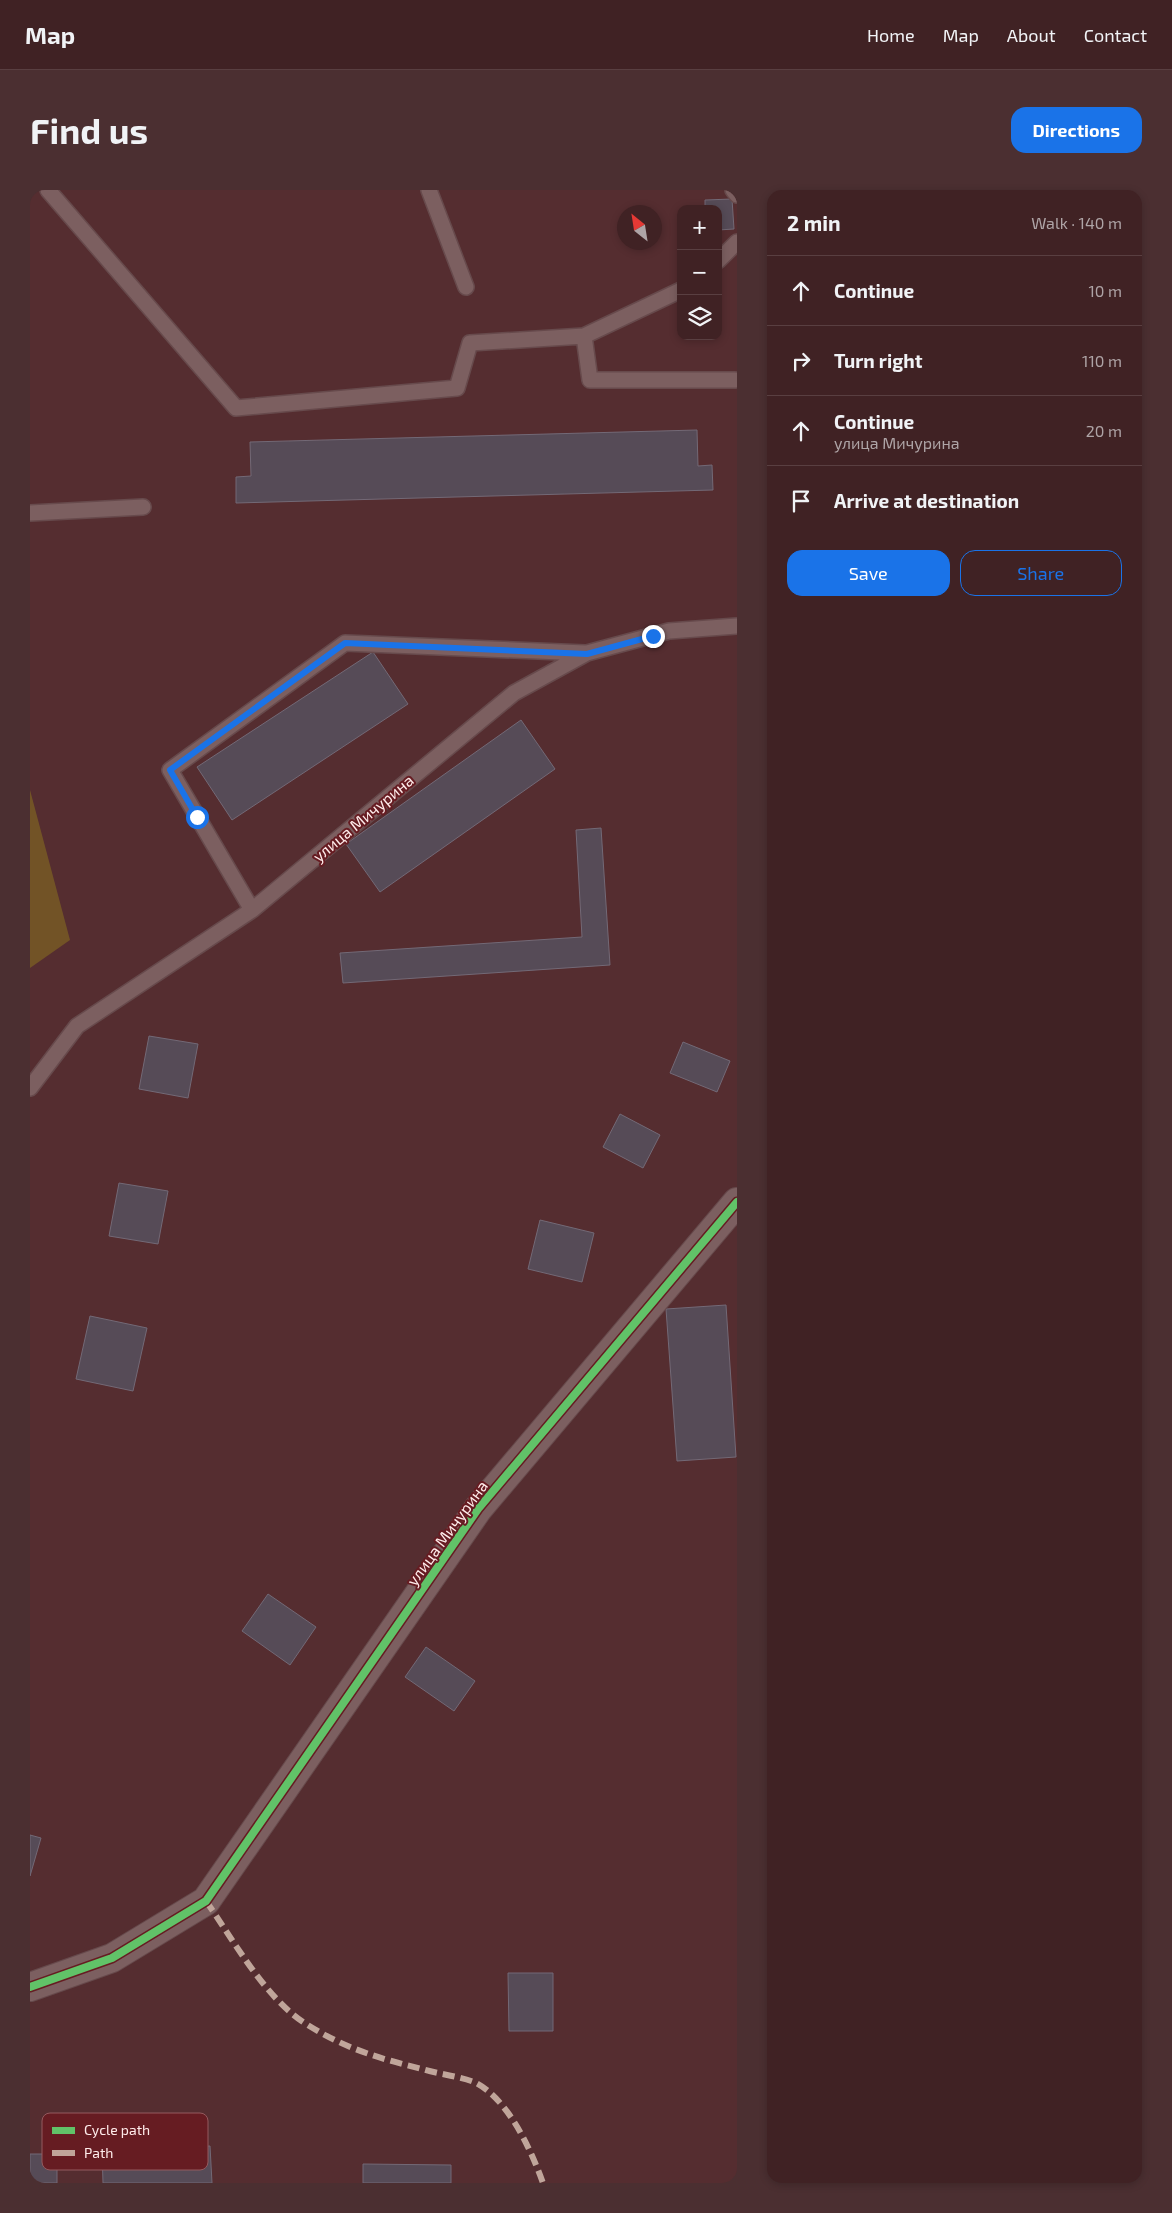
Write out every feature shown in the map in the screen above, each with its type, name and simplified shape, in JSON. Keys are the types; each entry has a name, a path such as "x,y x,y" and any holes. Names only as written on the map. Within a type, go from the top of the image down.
{"street":[{"name":"улица Мичурина","path":"30,1987 112,1958 206,1901 478,1509 737,1202"}],"lane":[{"path":"48,190 236,408 457,388 470,343 584,336 677,292"},
{"path":"429,190 466,287"},
{"path":"733,190 737,195"},
{"path":"722,257 737,242"},
{"path":"584,336 590,380 735,380"},
{"path":"30,513 143,507"},
{"name":"улица Мичурина","path":"30,1088 77,1026 252,910 514,693 587,654 669,631 737,626"},
{"path":"252,910 170,770 345,643 587,654"}],"shaded area":[{"path":"30,790 70,940 30,968"}],"building":[{"path":"732,199 734,229 722,230 722,205 705,205 705,200"},
{"path":"697,430 698,466 712,465 713,490 236,503 236,477 251,476 250,442"},
{"path":"373,652 408,704 232,820 197,767"},
{"path":"521,720 555,769 380,892 346,844"},
{"path":"601,828 610,965 343,983 340,953 582,937 576,830"},
{"path":"149,1036 198,1044 188,1098 139,1089"},
{"path":"683,1042 730,1061 717,1092 670,1073"},
{"path":"620,1114 660,1135 643,1168 603,1147"},
{"path":"119,1183 168,1191 158,1244 109,1236"},
{"path":"540,1220 594,1233 582,1282 528,1269"},
{"path":"726,1305 736,1457 677,1461 666,1309"},
{"path":"90,1316 147,1328 133,1391 76,1379"},
{"path":"268,1594 316,1627 290,1665 242,1631"},
{"path":"426,1647 475,1681 454,1711 405,1677"},
{"path":"30,1835 41,1838 30,1876"},
{"path":"508,1973 553,1973 553,2031 509,2031"},
{"path":"208,2146 210,2146 212,2183 103,2183 103,2170 208,2170"},
{"path":"30,2154 42,2154 42,2170 57,2170 57,2183 30,2183"},
{"path":"363,2164 451,2165 451,2183 363,2183"}],"marked path":[{"path":"206,1901 239,1951 264,1984 291,2013 306,2024 362,2052 428,2071 468,2080 486,2090 508,2112 517,2126 543,2183"}],"cycle path":[{"path":"30,1987 112,1958 206,1901 478,1509 737,1202"}],"route":[{"path":"197,817 170,770 345,643 587,654 653,636"}]}
